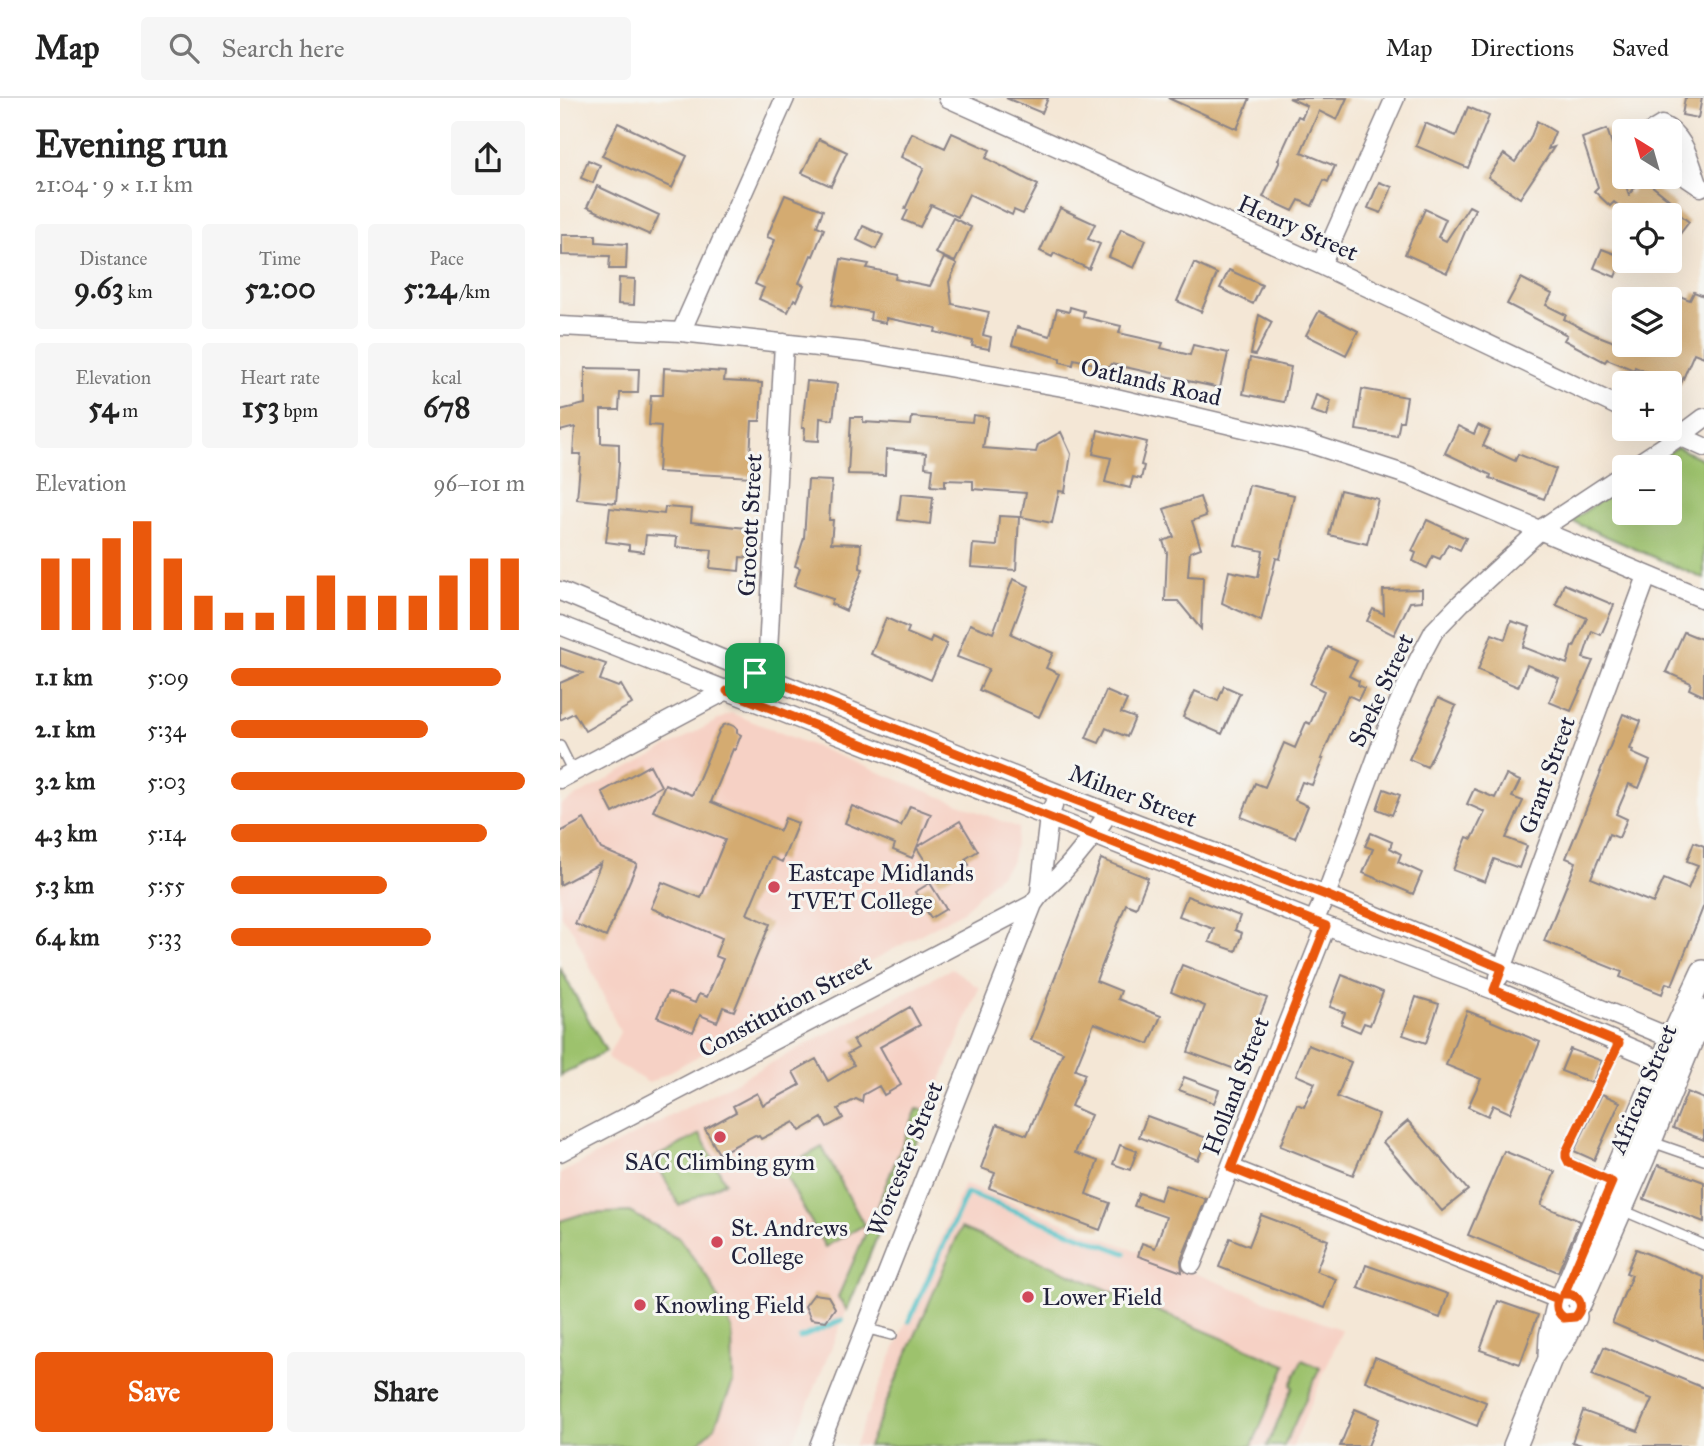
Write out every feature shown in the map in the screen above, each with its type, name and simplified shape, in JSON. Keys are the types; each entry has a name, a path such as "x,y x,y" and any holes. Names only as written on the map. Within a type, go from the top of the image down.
{"street":[{"path":"681,332 785,98"},
{"name":"Henry Street","path":"948,98 1321,265 1612,404"},
{"path":"1321,265 1395,98"},
{"path":"1682,143 1701,187"},
{"path":"1682,174 1701,187"},
{"name":"Oatlands Road","path":"560,326 681,332 863,352 1086,391 1308,443 1410,476 1704,599"},
{"name":"Grocott Street","path":"755,673 768,652 784,343"},
{"path":"1682,428 1704,418"},
{"path":"1682,437 1704,447"},
{"path":"1646,455 1662,441"},
{"name":"Speke Street","path":"1320,924 1326,895 1389,724 1434,631 1541,529 1612,482"},
{"name":"Grant Street","path":"1494,990 1647,576"},
{"name":"Milner Street","path":"560,591 755,673 1057,793 1326,895 1680,1042"},
{"name":"Milner Street","path":"560,625 1494,990 1671,1065"},
{"path":"567,776 727,691 755,673"},
{"name":"Worcester Street","path":"819,1446 1037,898 1049,817 1057,793"},
{"name":"Worcester Street","path":"1037,898 1095,835 1109,812"},
{"name":"Constitution Street","path":"560,1152 1037,898"},
{"name":"Holland Street","path":"1192,1264 1231,1168 1320,924"},
{"path":"1704,954 1701,962 1704,972"},
{"name":"African Street","path":"1515,1446 1550,1359 1563,1340 1567,1304 1612,1182 1671,1065 1704,972"},
{"name":"African Street","path":"1680,1042 1704,1012"},
{"name":"African Street","path":"1567,1304 1621,1209 1650,1141 1671,1065"},
{"path":"1231,1168 1567,1304"}],"lane":[{"path":"560,746 567,776"},
{"path":"1612,1182 1569,1163 1566,1152 1619,1043"},
{"path":"1650,1141 1704,1160"},
{"path":"1621,1209 1704,1245"},
{"path":"864,1328 892,1335"}],"shaded area":[{"name":"Eastcape Midlands TVET College","path":"731,713 1019,828 1011,863 963,911 649,1083 607,1058 620,1032 573,930 560,915 560,805"},
{"name":"St. Andrews College","path":"952,968 979,988 791,1446 560,1446 560,1174"},
{"name":"Lower Field","path":"964,1184 1342,1330 1293,1446 854,1446"}],"green space":[{"path":"1677,447 1704,460 1704,579 1571,521 1612,492 1612,525 1682,525 1682,455 1665,455"},
{"path":"560,968 606,1051 560,1076"},
{"path":"917,1109 929,1111 847,1310 838,1297"},
{"path":"700,1134 725,1182 679,1206 654,1158"},
{"path":"822,1147 864,1225 825,1247 782,1169"},
{"name":"Knowling Field","path":"629,1212 679,1238 710,1281 732,1329 733,1383 714,1428 695,1446 560,1446 560,1221 582,1214"},
{"name":"Lower Field","path":"961,1228 1286,1365 1252,1446 868,1446"},
{"path":"1302,1360 1320,1368 1284,1446 1267,1446 1293,1387 1291,1385"}],"building":[{"path":"1006,98 1048,98 1042,113"},
{"path":"1168,98 1250,98 1237,129"},
{"path":"1289,98 1347,98 1337,120 1319,111 1301,152 1335,166 1328,182 1324,180 1312,206 1299,200 1293,211 1263,197 1298,116 1302,118 1307,106"},
{"path":"1685,98 1702,98 1698,118 1682,115"},
{"path":"1468,107 1489,116 1468,168 1416,146 1425,123 1456,136"},
{"path":"1537,121 1555,132 1548,149 1554,147 1520,198 1488,177 1504,154 1515,162 1530,139"},
{"path":"618,123 687,156 672,188 602,156"},
{"path":"1607,129 1612,144 1612,189 1627,189 1629,195 1634,189 1656,189 1673,203 1614,202 1610,206 1594,191 1598,187 1582,138"},
{"path":"912,133 945,148 952,133 990,150 986,158 1038,185 1023,214 1014,210 1012,215 969,194 958,217 931,205 920,227 903,220 908,210 905,209 924,168 901,157"},
{"path":"819,139 847,152 831,186 802,173"},
{"path":"588,160 600,165 593,183 581,178"},
{"path":"1379,182 1392,187 1381,213 1368,208"},
{"path":"597,186 659,215 650,235 587,207"},
{"path":"785,195 823,210 817,226 824,229 799,283 804,285 797,301 794,299 788,312 759,299 764,288 755,284 775,240 767,237"},
{"path":"1469,206 1475,209 1447,273 1405,254 1425,209 1446,219 1438,237 1446,241"},
{"path":"1060,208 1095,224 1088,239 1100,244 1089,269 1054,253 1052,257 1040,251"},
{"path":"1682,216 1689,222 1682,231"},
{"path":"953,218 971,227 955,262 935,253"},
{"path":"863,226 883,235 876,249 857,240"},
{"path":"1121,229 1146,240 1134,268 1109,257"},
{"path":"562,235 596,235 596,242 627,244 626,269 609,269 610,256 562,255"},
{"path":"1602,249 1612,253 1612,273 1617,273 1615,277 1594,268"},
{"path":"944,258 957,264 949,282 952,304 989,312 983,335 991,337 989,349 972,346 973,341 935,332 936,328 886,318 886,323 870,320 871,312 832,305 841,259 869,264 867,268 896,274 895,279 930,286"},
{"path":"1194,263 1217,274 1201,312 1177,301"},
{"path":"1229,270 1262,285 1253,304 1220,288"},
{"path":"619,278 635,279 634,305 618,304"},
{"path":"1521,278 1552,294 1546,305 1566,315 1564,319 1612,341 1612,357 1682,357 1682,297 1690,300 1694,292 1704,296 1704,357 1694,353 1682,381 1682,371 1644,371 1635,367 1634,370 1607,359 1605,362 1564,340 1567,335 1507,304"},
{"path":"1070,307 1084,311 1083,317 1121,326 1119,333 1163,343 1161,348 1190,355 1193,345 1228,353 1220,388 1111,364 1110,368 1074,359 1073,365 1060,362 1060,358 1012,345 1017,327 1050,336 1057,309 1069,312"},
{"path":"1319,311 1358,331 1346,355 1306,335"},
{"path":"1259,315 1272,322 1255,355 1251,354"},
{"path":"1250,358 1291,367 1284,402 1243,394"},
{"path":"585,368 639,369 638,393 620,393 619,410 601,410 601,443 619,444 616,503 577,499 581,454 573,454 575,427 560,431 560,410 585,404"},
{"path":"664,368 725,372 724,381 762,383 760,421 752,421 750,457 754,458 753,477 658,472 661,426 649,425 651,395 663,395"},
{"path":"807,381 837,384 833,420 820,418 819,441 804,440 805,428 802,428"},
{"path":"1362,389 1407,397 1397,436 1356,430"},
{"path":"1316,395 1331,401 1327,416 1311,411"},
{"path":"973,415 988,417 983,448 1036,452 1038,445 1061,432 1071,454 1065,492 1059,491 1052,523 1021,517 1026,493 973,489 973,481 945,480 945,487 931,486 933,468 925,467 926,453 886,449 885,475 848,474 851,417 863,417 863,422 911,425 912,417 972,422"},
{"path":"1478,425 1490,431 1483,446 1515,461 1518,454 1556,469 1544,499 1490,478 1491,475 1445,453 1458,426 1474,434"},
{"path":"1098,430 1147,442 1141,465 1144,466 1141,479 1133,477 1130,488 1105,482 1111,458 1093,454"},
{"path":"808,480 832,481 829,520 833,520 831,543 861,544 860,568 863,569 846,611 831,604 833,599 794,586 800,568 795,566 804,538"},
{"path":"1249,485 1294,495 1280,559 1276,558 1261,621 1222,603 1229,571 1258,577 1263,551 1235,545"},
{"path":"1340,490 1378,499 1367,544 1329,535"},
{"path":"901,494 933,497 930,524 898,520"},
{"path":"1200,497 1206,516 1192,521 1201,548 1190,552 1188,576 1203,577 1201,629 1178,601 1165,601 1167,553 1163,541 1174,537 1164,509"},
{"path":"665,507 692,509 691,522 755,529 752,558 740,557 739,571 710,568 712,550 676,547 677,537 646,535 644,552 629,550 629,545 606,542 610,508 664,514"},
{"path":"999,516 1019,517 1016,570 971,567 973,544 997,546"},
{"path":"1427,520 1466,538 1460,550 1448,544 1440,559 1433,556 1427,568 1413,561 1416,553 1412,551"},
{"path":"1013,579 1029,586 1011,634 1053,653 1046,668 1059,674 1039,717 979,690 989,669 957,657 970,624 993,633"},
{"path":"1564,584 1614,605 1601,635 1592,631 1583,658 1593,661 1571,711 1549,702 1559,678 1527,665 1518,687 1478,670 1492,634 1505,639 1511,621 1530,627 1523,647 1567,664 1572,646 1574,647 1587,618 1556,605"},
{"path":"1422,589 1422,601 1410,602 1394,635 1367,621 1373,609 1384,614 1383,590"},
{"path":"886,618 909,628 907,633 930,643 932,637 947,644 931,680 871,654"},
{"path":"1684,632 1704,640 1704,696 1689,689 1691,683 1666,672"},
{"path":"1328,647 1357,661 1349,676 1359,681 1358,685 1364,688 1358,700 1348,695 1312,785 1302,782 1295,800 1308,806 1295,838 1241,817 1255,783 1265,787 1284,743 1295,748 1306,722 1310,724 1324,691 1310,684"},
{"path":"560,648 606,664 600,680 618,687 621,685 632,704 585,731 574,713 560,720 560,683 583,673 560,665"},
{"path":"1224,686 1240,693 1222,734 1183,717 1195,691 1218,701"},
{"path":"1106,691 1127,700 1121,713 1135,718 1127,737 1106,728 1099,743 1086,738"},
{"path":"1438,698 1456,706 1427,767 1409,759"},
{"path":"1623,714 1641,721 1630,749 1633,750 1632,753 1650,761 1639,788 1629,784 1616,814 1627,819 1619,838 1609,834 1591,878 1653,903 1664,879 1688,889 1698,865 1687,861 1694,842 1704,846 1704,905 1672,985 1666,983 1662,994 1620,977 1622,972 1544,941 1576,862 1566,858"},
{"path":"729,724 741,735 711,802 780,831 785,818 798,823 782,862 771,857 747,914 770,924 734,1011 723,1007 717,1022 700,1015 693,1032 657,1017 668,992 695,1003 699,994 707,997 723,959 715,956 722,938 651,908 662,882 701,898 725,840 653,811 665,784 692,795 720,729"},
{"path":"650,765 661,786 613,813 602,792"},
{"path":"1506,775 1520,781 1512,797 1523,801 1506,838 1527,846 1519,868 1494,859 1485,882 1453,870 1467,837 1472,839 1485,812 1467,804 1474,789 1495,798"},
{"path":"1384,789 1400,795 1392,815 1377,809"},
{"path":"852,806 901,826 910,806 931,814 917,847 960,821 978,851 965,859 969,865 939,883 917,848 912,858 893,850 895,844 845,823"},
{"path":"584,819 601,849 637,864 606,937 575,924 601,863 560,885 560,832"},
{"path":"1371,833 1392,842 1390,848 1401,854 1398,862 1422,873 1413,894 1363,873 1373,849 1365,846"},
{"path":"1101,859 1148,878 1136,908 1126,904 1096,981 1121,991 1118,999 1161,1016 1149,1044 1094,1023 1075,1070 1085,1074 1071,1106 1091,1115 1075,1153 1098,1161 1086,1194 1110,1203 1100,1230 989,1188 995,1173 981,1168 997,1124 1027,1135 1063,1052 1031,1040"},
{"path":"930,883 946,909 931,918 915,892"},
{"path":"1187,896 1240,916 1235,930 1242,933 1236,951 1209,942 1214,929 1179,916"},
{"path":"1182,965 1267,998 1248,1045 1252,1046 1243,1072 1188,1052 1205,1006 1171,992"},
{"path":"1342,975 1383,992 1370,1025 1364,1023 1360,1032 1341,1024 1345,1013 1330,1007"},
{"path":"1416,997 1439,1004 1426,1043 1403,1035"},
{"path":"910,1007 920,1025 880,1047 901,1085 884,1095 879,1086 863,1095 862,1102 856,1099 838,1109 843,1118 827,1127 822,1118 800,1131 794,1122 761,1139 755,1135 719,1154 705,1129 736,1112 733,1106 757,1093 763,1105 800,1085 793,1072 816,1059 828,1081 854,1065 847,1054 858,1048 853,1040"},
{"path":"1467,1011 1540,1042 1510,1113 1493,1105 1488,1116 1468,1107 1481,1079 1446,1065"},
{"path":"1308,1045 1351,1062 1337,1097 1379,1114 1353,1175 1280,1146 1297,1104 1304,1107 1315,1083 1296,1075"},
{"path":"1570,1049 1602,1061 1592,1083 1561,1071"},
{"path":"1184,1077 1219,1090 1214,1103 1179,1090"},
{"path":"1687,1092 1704,1099 1704,1140 1673,1128"},
{"path":"1602,1094 1620,1102 1594,1160 1574,1151"},
{"path":"1147,1116 1207,1138 1198,1160 1139,1137"},
{"path":"1408,1121 1468,1190 1442,1211 1383,1142"},
{"path":"1120,1145 1137,1151 1130,1170 1113,1164"},
{"path":"1504,1151 1555,1172 1541,1205 1580,1221 1558,1272 1468,1235"},
{"path":"1658,1165 1704,1182 1704,1222 1644,1199"},
{"path":"1165,1185 1206,1199 1181,1260 1182,1272 1138,1256 1142,1243 1155,1248 1166,1217 1134,1206 1139,1193 1160,1200"},
{"path":"1261,1215 1328,1240 1316,1271 1336,1279 1325,1308 1219,1267 1230,1238 1249,1246"},
{"path":"1636,1249 1704,1277 1704,1362 1612,1323 1632,1275 1626,1273"},
{"path":"1366,1265 1448,1294 1440,1318 1358,1288"},
{"path":"814,1294 828,1296 835,1308 826,1321 811,1319 805,1306"},
{"path":"1498,1301 1538,1315 1520,1364 1480,1350"},
{"path":"1604,1347 1704,1388 1704,1446 1585,1446 1572,1442 1583,1411 1638,1431 1652,1399 1592,1375"},
{"path":"1375,1357 1486,1402 1477,1426 1365,1381"},
{"path":"1355,1409 1379,1419 1368,1446 1340,1446"}],"waterway":[{"path":"909,1321 967,1193 1125,1253"},
{"path":"800,1338 842,1320"}],"place":[{"name":"Eastcape Midlands TVET College","path":"774,887"},
{"name":"SAC Climbing gym","path":"720,1137"},
{"name":"St. Andrews College","path":"717,1242"},
{"name":"Lower Field","path":"1028,1297"},
{"name":"Knowling Field","path":"640,1305"}],"route":[{"path":"755,673 1057,793 1326,895 1502,968 1494,990 1619,1043 1566,1152 1569,1163 1612,1182 1564,1294 1577,1297 1581,1307 1579,1312 1575,1317 1564,1318 1557,1310 1558,1299 1231,1168 1326,926 727,691 755,673"}]}
